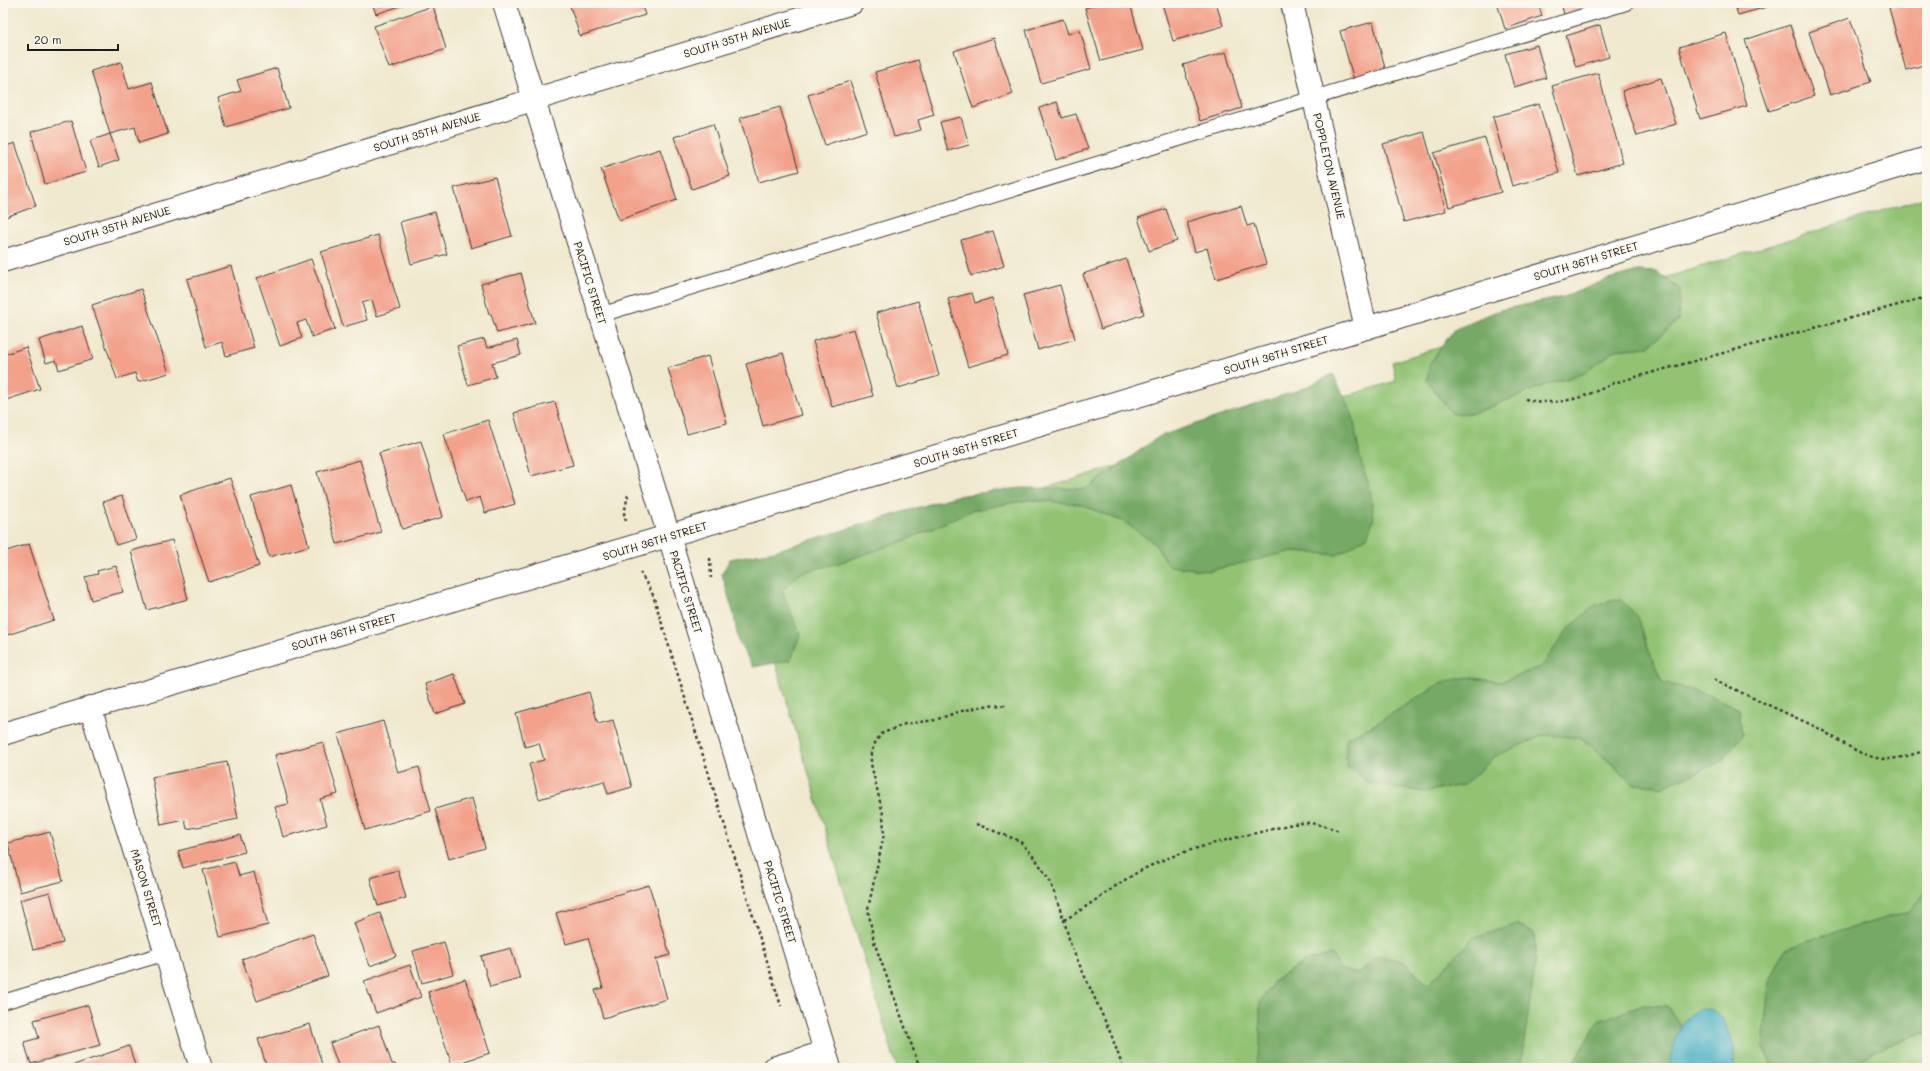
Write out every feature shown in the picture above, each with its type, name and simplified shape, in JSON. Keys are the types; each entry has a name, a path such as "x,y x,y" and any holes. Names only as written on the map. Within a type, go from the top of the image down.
{"street":[{"name":"PACIFIC STREET","path":"504,3 669,536 828,1060"},
{"name":"SOUTH 35TH AVENUE","path":"3,261 852,3"},
{"name":"POPPLETON AVENUE","path":"1292,3 1366,328"},
{"name":"SOUTH 36TH STREET","path":"3,734 1366,328 1927,158"},
{"name":"MASON STREET","path":"90,707 201,1068"},
{"path":"773,1068 828,1060"}],"lane":[{"path":"600,315 1626,3"},
{"path":"3,1002 166,953"}],"path":[{"path":"1524,399 1541,403 1560,402 1579,398 1614,383 1927,297"},
{"path":"641,576 653,595 783,1012"},
{"path":"1714,679 1815,727 1868,755 1885,759 1902,758 1927,750"},
{"path":"920,1068 874,942 868,909 884,834 884,814 873,777 871,753 881,734 905,724 935,720 958,712 983,706 1007,705"},
{"path":"1064,920 1081,911 1133,874 1152,864 1179,854 1249,834 1301,823 1319,824 1340,831"},
{"path":"976,824 1020,841 1038,861 1050,881 1064,920 1071,946 1109,1028 1123,1068"}],"green space":[{"path":"1927,197 1927,1068 897,1068 750,578 1396,381 1392,362"},
{"path":"1639,271 1657,272 1680,289 1678,321 1647,347 1616,350 1583,374 1548,384 1475,413 1452,414 1427,381 1430,363 1455,328 1500,310 1564,297 1608,279"},
{"path":"1333,374 1353,416 1360,458 1370,489 1374,518 1367,537 1337,555 1293,551 1209,571 1169,566 1154,543 1124,522 1079,504 1029,500 973,510 904,541 839,563 800,573 782,591 800,634 791,660 753,667 738,641 734,615 722,574 730,559 774,551 956,496 1021,488 1086,489 1160,436 1302,389"},
{"path":"1620,599 1638,617 1648,648 1662,682 1709,695 1739,709 1742,735 1722,761 1663,787 1633,784 1581,738 1544,735 1496,756 1464,785 1424,792 1371,784 1346,766 1346,738 1374,725 1442,682 1468,677 1500,682 1542,666 1567,630 1595,605"},
{"path":"1927,890 1927,1032 1873,1051 1846,1068 1773,1068 1763,1047 1769,982 1786,949 1815,938 1910,911"},
{"path":"1517,924 1534,933 1536,960 1521,1062 1528,1068 1255,1068 1260,1048 1260,1002 1275,980 1305,961 1332,954 1339,969 1358,974 1378,955 1404,962 1428,985 1472,939"},
{"path":"1643,1005 1667,1006 1682,1027 1674,1068 1568,1068 1574,1062 1598,1021"}],"water":[{"path":"1702,1008 1711,1010 1719,1015 1725,1022 1729,1030 1734,1050 1734,1068 1670,1068 1675,1041 1682,1025 1687,1018"}],"building":[{"path":"372,3 409,3 376,14"},
{"path":"569,3 641,3 645,15 580,36"},
{"path":"1102,3 1130,3 1143,50 1101,61 1085,8"},
{"path":"1162,3 1216,3 1223,26 1173,41"},
{"path":"1497,3 1538,3 1542,16 1505,29"},
{"path":"1561,3 1600,3 1602,7 1565,18"},
{"path":"1734,3 1765,3 1767,7 1738,15"},
{"path":"1905,3 1927,3 1927,64 1906,70 1889,8"},
{"path":"433,6 446,49 389,68 374,26"},
{"path":"1850,18 1871,82 1830,95 1809,32"},
{"path":"1063,19 1068,34 1080,30 1091,69 1041,83 1026,30"},
{"path":"1373,22 1386,72 1354,80 1340,31"},
{"path":"1600,25 1609,57 1576,67 1566,36"},
{"path":"1790,25 1814,96 1769,111 1745,40"},
{"path":"1726,33 1747,106 1700,119 1679,47"},
{"path":"994,38 1013,94 973,108 954,51"},
{"path":"1537,45 1546,78 1514,87 1505,54"},
{"path":"1226,52 1242,108 1200,121 1183,65"},
{"path":"918,60 934,115 918,120 921,130 894,137 875,72"},
{"path":"121,62 129,89 152,82 168,134 139,143 135,127 110,134 91,71"},
{"path":"277,68 289,108 226,127 218,98 241,91 237,80"},
{"path":"1598,73 1623,163 1578,176 1552,86"},
{"path":"1661,78 1676,124 1637,136 1622,91"},
{"path":"850,81 867,131 825,145 808,95"},
{"path":"1057,102 1062,118 1076,114 1088,149 1056,160 1039,108"},
{"path":"1539,104 1559,173 1512,186 1493,117"},
{"path":"780,107 799,171 759,182 740,118"},
{"path":"961,117 969,145 948,151 940,122"},
{"path":"71,121 86,172 45,184 31,132"},
{"path":"713,124 730,176 692,189 674,137"},
{"path":"1424,132 1446,211 1404,222 1383,144"},
{"path":"110,134 119,160 99,167 90,141"},
{"path":"1485,138 1501,192 1449,207 1434,153"},
{"path":"15,143 36,206 3,218 3,147"},
{"path":"660,149 677,200 619,220 601,169"},
{"path":"495,177 512,236 471,248 454,188"},
{"path":"1241,206 1247,226 1254,224 1266,264 1216,279 1207,248 1195,252 1187,222"},
{"path":"1166,209 1177,241 1149,251 1138,218"},
{"path":"435,212 447,254 411,264 400,222"},
{"path":"993,231 1004,266 971,276 961,240"},
{"path":"378,235 400,309 377,316 372,300 362,303 367,320 343,327 321,252"},
{"path":"311,259 335,329 312,337 306,320 297,323 302,338 280,346 257,278"},
{"path":"1126,259 1144,314 1101,329 1083,274"},
{"path":"231,266 254,348 226,356 222,342 206,347 187,279"},
{"path":"521,273 535,323 497,333 491,314 489,314 481,284"},
{"path":"1060,285 1075,339 1038,350 1023,295"},
{"path":"141,289 169,373 138,382 135,373 117,379 92,305"},
{"path":"972,293 975,303 992,298 1008,355 968,367 948,299"},
{"path":"918,301 939,376 898,388 876,313"},
{"path":"82,326 93,359 59,370 56,360 46,363 39,340"},
{"path":"854,329 873,396 832,407 813,341"},
{"path":"484,339 487,348 517,340 521,355 492,363 496,377 468,385 457,346"},
{"path":"26,347 40,389 3,401 3,355"},
{"path":"783,353 801,415 763,426 746,364"},
{"path":"708,356 727,423 687,434 668,368"},
{"path":"555,402 573,465 531,476 514,413"},
{"path":"488,420 515,504 485,513 480,497 466,502 444,434"},
{"path":"421,441 443,517 402,529 379,453"},
{"path":"360,460 381,532 337,544 317,472"},
{"path":"230,478 259,566 209,582 180,495"},
{"path":"291,485 309,546 269,557 251,497"},
{"path":"122,496 136,539 116,545 103,502"},
{"path":"3,533 7,546 3,547"},
{"path":"172,540 188,599 147,610 131,551"},
{"path":"29,544 54,620 4,636 3,552"},
{"path":"116,566 123,592 91,600 85,577 98,574 97,571"},
{"path":"454,674 465,704 435,714 425,684"},
{"path":"589,692 598,724 613,720 632,787 608,794 604,781 539,799 529,764 544,760 539,743 525,747 516,713"},
{"path":"383,721 398,773 419,767 431,811 365,830 338,734"},
{"path":"323,742 338,794 320,799 327,825 283,837 275,807 289,804 275,755"},
{"path":"227,762 238,819 187,829 185,820 161,825 152,777"},
{"path":"472,798 485,848 449,859 435,809"},
{"path":"50,832 63,881 20,892 8,843"},
{"path":"240,835 245,852 183,868 178,851"},
{"path":"235,862 239,876 254,872 268,925 220,937 203,870"},
{"path":"398,870 406,898 378,906 370,878"},
{"path":"649,885 670,955 656,959 667,999 603,1018 595,990 603,988 588,938 566,944 556,913"},
{"path":"50,892 63,943 33,950 20,900"},
{"path":"380,913 396,956 370,966 354,923"},
{"path":"313,934 328,976 257,1001 242,959"},
{"path":"444,942 453,974 422,983 413,951"},
{"path":"511,948 520,979 490,987 481,956"},
{"path":"410,965 421,997 376,1013 364,981"},
{"path":"465,979 490,1053 452,1065 428,992"},
{"path":"88,1005 100,1045 31,1064 24,1042 39,1038 34,1020"},
{"path":"310,1024 323,1068 267,1068 258,1039"},
{"path":"379,1025 392,1064 395,1064 397,1068 339,1068 330,1043"},
{"path":"129,1046 136,1068 65,1068"}]}
